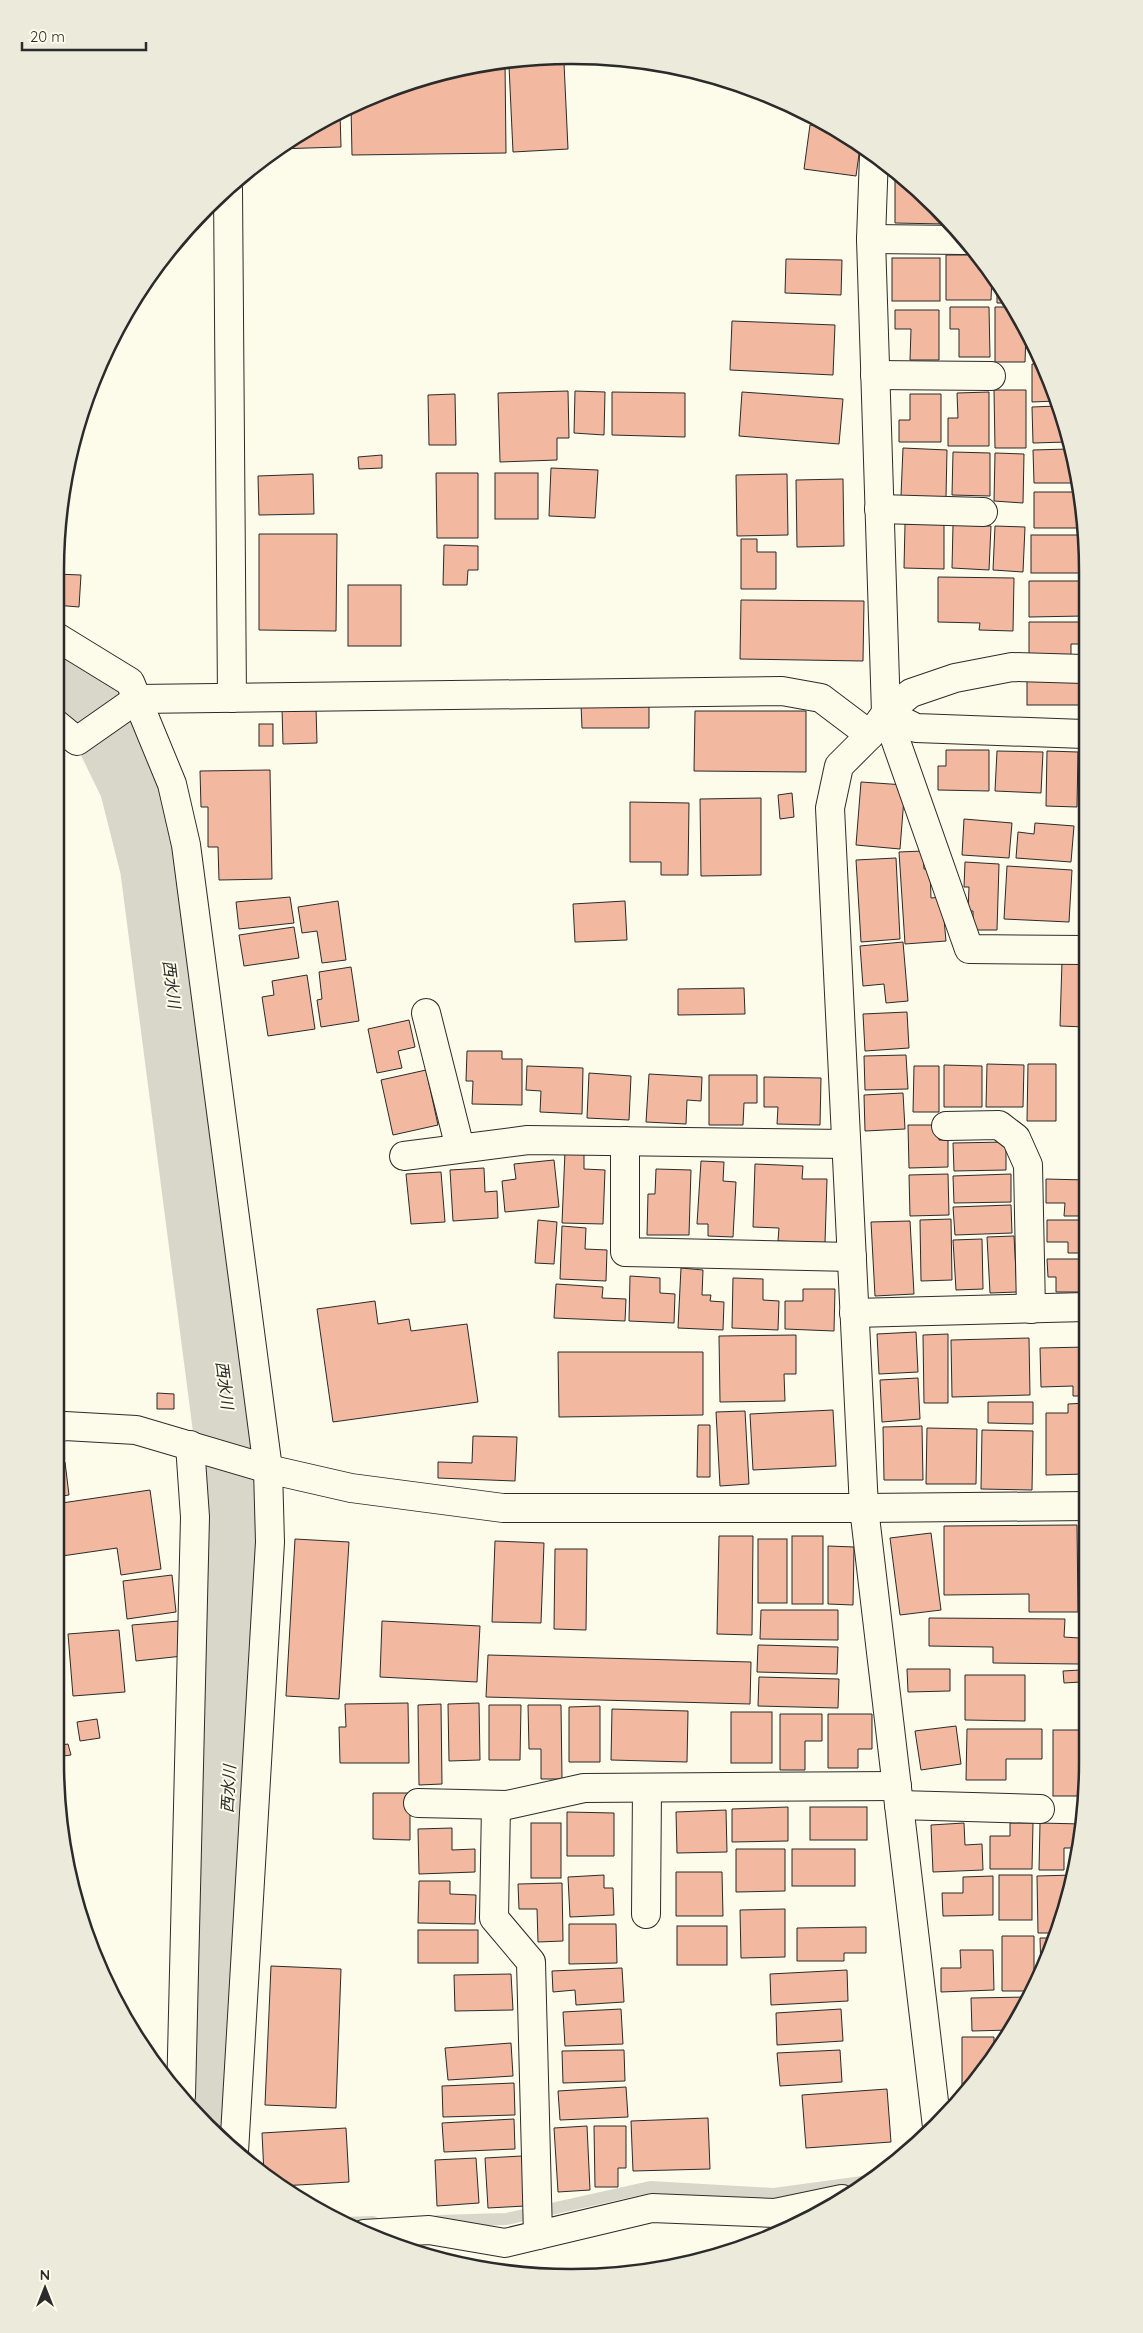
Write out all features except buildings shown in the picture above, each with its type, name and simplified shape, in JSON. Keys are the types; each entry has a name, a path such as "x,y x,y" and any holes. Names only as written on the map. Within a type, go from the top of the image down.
{"street":[{"path":"874,164 871,239 886,713 969,949 1079,950"},
{"path":"228,198 232,698"},
{"path":"871,239 955,240"},
{"path":"875,375 991,376"},
{"path":"879,509 984,512"},
{"path":"64,642 130,682 172,784 186,845 268,1469 270,1542 235,2141"},
{"path":"936,2116 864,1508 830,808 839,766 870,734 886,713 911,694 955,678 1012,668 1079,669"},
{"path":"64,731 77,741 137,699 782,691 821,698 870,734"},
{"path":"886,713 916,728 1079,734"},
{"path":"426,1013 460,1148"},
{"path":"946,1126 999,1125 1016,1138 1028,1165 1031,1309"},
{"path":"404,1156 528,1140 846,1144"},
{"path":"625,1141 625,1252 852,1257"},
{"path":"854,1313 1079,1307"},
{"path":"64,1426 136,1430 268,1469 351,1488 503,1508 1079,1506"},
{"path":"181,2086 195,1526 190,1446"},
{"path":"418,1803 507,1805 584,1788 647,1788 898,1796 1040,1809"},
{"path":"646,1914 647,1788"},
{"path":"496,1805 494,1918 531,1962 538,2235"},
{"path":"382,2233 429,2230 505,2243 652,2208 775,2212 821,2203"}],"waterway":[{"name":"西水川","path":"64,688 107,724 136,784 157,867 235,1468 240,1557 224,1892 210,2118"},
{"path":"438,2221 506,2219 650,2187 774,2194 855,2183"},
{"path":"359,2222 373,2222"}]}
